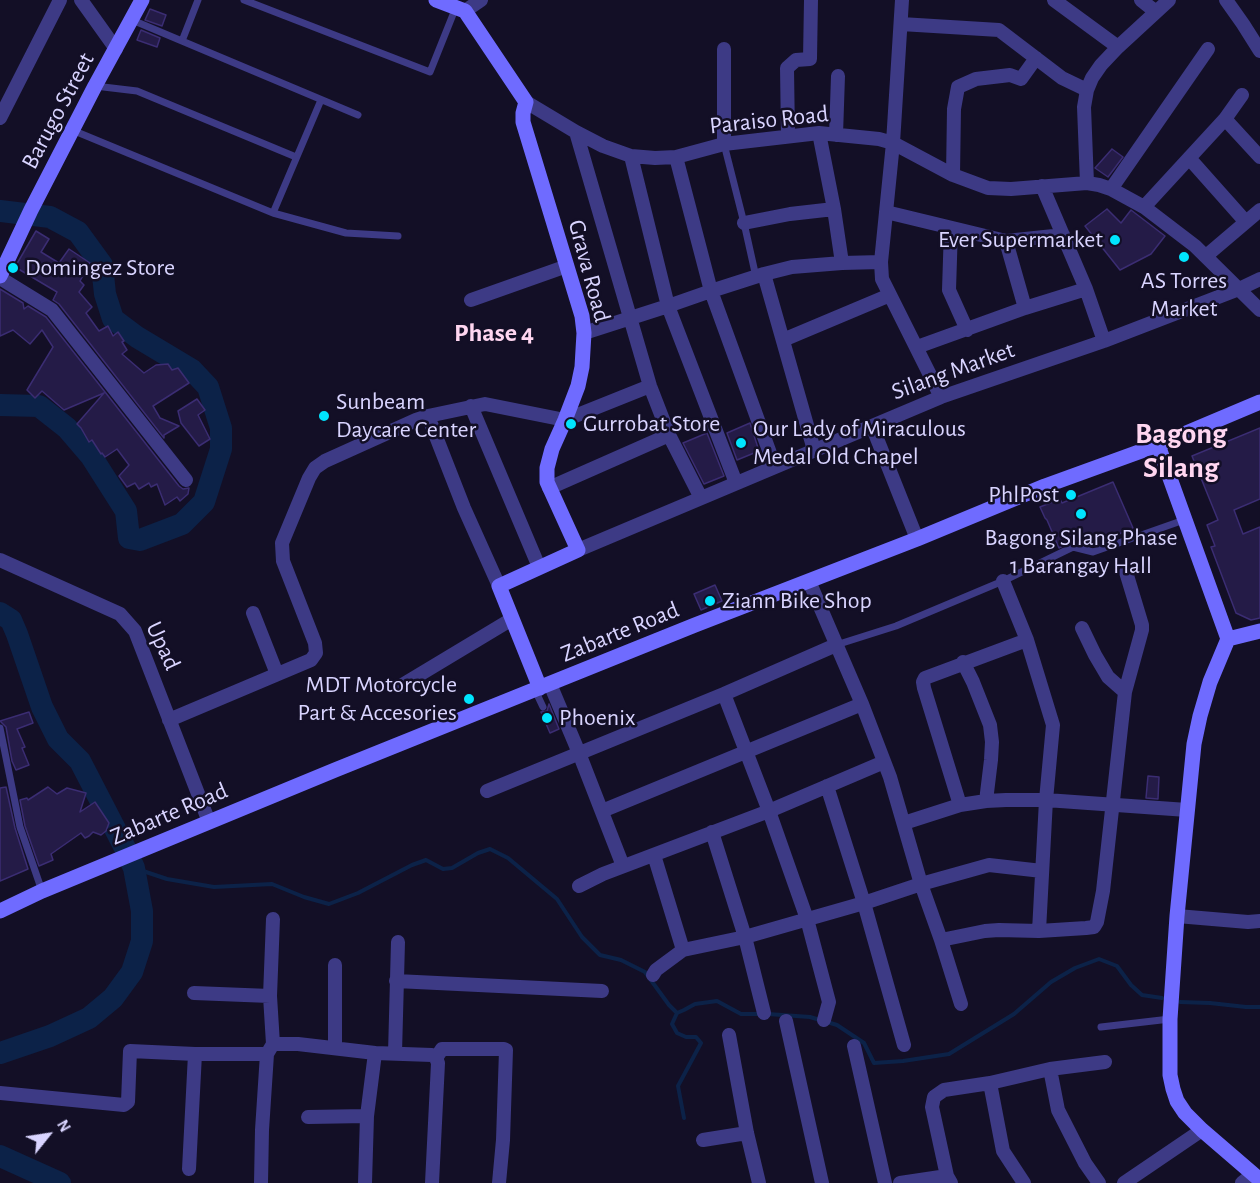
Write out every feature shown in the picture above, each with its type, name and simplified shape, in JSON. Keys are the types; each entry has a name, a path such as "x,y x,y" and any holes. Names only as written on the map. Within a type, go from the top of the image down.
{"main road":[{"name":"Barugo Street","path":"0,277 72,130 142,0"},
{"path":"436,0 460,9"},
{"name":"Paraiso Road","path":"460,9 526,102"},
{"name":"Grava Road","path":"526,102 523,122 582,316 584,333 582,368 578,386 566,420 552,449 547,468 549,488 578,550"},
{"name":"Zabarte Road","path":"0,911 42,891 208,822 695,625 917,539 1045,486 1158,445 1260,402"},
{"path":"1158,445 1228,639 1210,682 1194,744 1177,916 1170,1019 1170,1074 1177,1101 1185,1113 1252,1179"},
{"name":"Silang Market","path":"499,586 578,550"},
{"path":"499,586 542,688"},
{"path":"1228,639 1260,631"}],"street":[{"path":"0,118 60,0"},
{"path":"81,0 116,49"},
{"path":"460,9 481,0"},
{"path":"788,136 787,68 796,60 810,59 811,0"},
{"path":"902,0 893,143 881,262 882,279 941,397"},
{"path":"1054,0 1119,47"},
{"path":"1141,0 1156,12"},
{"path":"1087,183 1084,107 1092,78 1101,65 1168,0"},
{"path":"1226,0 1260,51"},
{"path":"901,24 999,30 1062,78 1087,90"},
{"path":"724,49 724,144"},
{"path":"1111,189 1208,49"},
{"path":"953,175 954,109 958,87 976,78 1010,75 1022,79 1036,58"},
{"path":"836,135 838,76"},
{"path":"1144,207 1225,119 1242,95"},
{"name":"Paraiso Road","path":"526,102 603,146 631,156 676,157 724,144 819,133 879,139 893,143 953,175 994,189 1087,183 1111,189 1144,207 1195,246 1260,310"},
{"path":"1225,119 1260,157"},
{"path":"576,132 650,386 669,435 701,498"},
{"path":"819,133 842,263"},
{"path":"631,156 668,306 736,483"},
{"path":"676,157 711,291 775,467"},
{"path":"1189,158 1245,221"},
{"path":"1042,186 1086,289 1104,341"},
{"path":"744,223 790,214 834,209"},
{"path":"1206,256 1260,210"},
{"path":"886,212 1006,241 1063,235"},
{"path":"951,228 949,290 967,330"},
{"path":"1006,241 1025,308"},
{"path":"584,333 760,275 792,267 881,262"},
{"path":"471,300 567,266"},
{"path":"760,275 783,340 814,450"},
{"path":"0,277 52,310 186,480"},
{"name":"Silang Market","path":"578,550 941,397 1104,341 1260,279"},
{"path":"917,347 1025,308 1086,289"},
{"path":"783,340 890,295"},
{"path":"170,720 311,660 316,653 315,642 284,561 282,543 309,478 315,468 325,461 425,417 471,406 491,405 566,420 650,386"},
{"path":"471,406 539,567"},
{"path":"425,417 499,586"},
{"path":"872,426 917,539"},
{"path":"549,488 669,435"},
{"name":"Upad","path":"0,560 120,614 135,631 208,822"},
{"path":"941,940 985,931 1039,931 1086,928 1096,925 1103,891 1125,692 1142,625 1126,572"},
{"path":"809,581 862,704 884,762 961,1004"},
{"path":"1003,581 1027,640 1053,725 1046,800 1039,931"},
{"path":"253,613 277,674"},
{"path":"399,687 512,619"},
{"path":"1082,628 1108,677 1125,692"},
{"path":"960,805 923,682 930,675 1027,640"},
{"path":"487,791 724,694 836,645"},
{"path":"963,662 990,725 992,760 986,801"},
{"path":"542,688 579,753 623,866"},
{"path":"724,694 807,919 829,1002 824,1020"},
{"path":"602,811 862,704"},
{"path":"579,886 623,866 769,811 884,762"},
{"path":"827,786 864,903 904,1045"},
{"path":"904,823 960,805 986,801 1046,800 1187,810"},
{"path":"712,832 745,938 764,1013"},
{"path":"654,855 683,950"},
{"path":"653,975 656,970 683,950 745,938 989,865 1042,871"},
{"path":"1177,916 1260,921"},
{"path":"261,1183 262,1130 270,1049 273,919"},
{"path":"395,1053 398,942"},
{"path":"335,965 335,1048"},
{"path":"396,981 602,991"},
{"path":"194,993 270,996"},
{"path":"786,1021 822,1183"},
{"path":"729,1035 747,1133 759,1183"},
{"path":"0,1093 124,1105 128,1102 130,1051 195,1054 270,1049 298,1044 375,1053 432,1055 438,1063 432,1183"},
{"path":"854,1046 885,1183"},
{"path":"436,1058 442,1049 506,1050 499,1183"},
{"path":"365,1183 367,1116 375,1053"},
{"path":"189,1169 195,1054"},
{"path":"900,1183 949,1180 932,1107 934,1097 944,1090 990,1083 1050,1069 1106,1062"},
{"path":"1050,1069 1058,1110 1085,1163 1099,1183"},
{"path":"990,1083 1003,1151 1024,1183"},
{"path":"308,1117 367,1116"},
{"path":"1124,1183 1202,1130"},
{"path":"703,1140 747,1133"}],"lane":[{"path":"182,40 198,0"},
{"path":"243,0 430,72 460,9"},
{"path":"132,20 358,115"},
{"path":"95,86 137,91 296,157"},
{"path":"273,213 321,100"},
{"path":"72,130 273,213 346,233 398,236"},
{"path":"724,144 760,275"},
{"path":"836,645 896,626 1003,581 1073,547 1093,552 1184,520"},
{"path":"542,688 543,707"},
{"path":"0,728 20,827 42,891"},
{"path":"1101,1027 1170,1019"}],"building":[{"path":"150,9 166,15 162,26 145,20"},
{"path":"141,30 160,38 157,47 137,40"},
{"path":"1112,149 1123,157 1108,177 1095,168"},
{"name":"Ever Supermarket","path":"1107,209 1121,223 1131,210 1165,236 1151,254 1120,270 1085,226"},
{"path":"36,231 49,239 41,252 59,263 69,249 90,263 80,281 84,285 79,292 92,307 86,313 99,331 108,326 113,336 118,332 127,350 122,354 144,373 156,365 168,364 172,370 178,368 189,383 153,406 160,418 179,426 164,435 164,438 59,304 53,300 57,292 15,267"},
{"path":"0,289 23,303 24,309 28,306 46,317 179,486 183,489 189,488 188,494 180,501 177,497 165,505 157,484 151,487 149,483 139,489 135,483 127,487 119,476 129,465 117,449 105,457 92,440 89,442 77,424 104,393 64,410 42,391 35,398 27,390 53,347 42,330 30,344 13,330 0,336"},
{"path":"197,399 205,410 198,415 210,439 199,446 181,423 178,411"},
{"name":"Our Lady of Miraculous Medal Old Chapel","path":"750,423 759,451 737,460 727,433"},
{"path":"1260,428 1260,499 1234,510 1243,534 1260,527 1260,618 1251,620 1236,613 1211,547 1215,546 1207,525 1218,520 1192,456"},
{"path":"707,433 724,476 704,484 683,443"},
{"path":"1113,482 1133,528 1091,546 1085,541 1071,542 1059,548 1040,507 1060,499 1062,503"},
{"path":"715,585 722,601 701,610 694,594"},
{"path":"549,704 559,729 550,733 541,712 547,711"},
{"path":"29,712 33,723 17,729 25,747 22,748 29,765 16,770 12,761 6,727 0,721"},
{"path":"1148,776 1159,777 1158,799 1146,798"},
{"path":"6,787 15,828 28,869 0,881 0,788"},
{"path":"48,787 57,794 67,788 86,793 80,812 95,802 109,823 106,831 101,835 93,832 85,838 81,833 51,854 53,860 39,866 25,826 20,800 27,798 28,800"}],"waterway":[{"path":"0,211 50,217 78,232 102,265 105,294 113,319 137,337 192,370 208,387 221,428 221,449 204,502 182,524 140,540 129,538 126,511 91,456 67,428 39,406 0,405"},
{"path":"0,613 11,620 42,707 58,739 80,761 127,852 134,868 142,911 142,941 132,972 113,998 89,1018 50,1036 0,1053"},
{"path":"134,868 167,879 214,887 272,884 329,904 358,893 426,860 443,869 452,868 490,849 508,858 557,899 582,937 600,955 621,960 645,972 677,1013"},
{"path":"827,1022 837,1025 864,1043 874,1063 903,1061 949,1054 1014,1014 1051,982 1075,968 1099,959 1117,966 1131,985 1142,995 1162,998"},
{"path":"684,1118 678,1086 701,1043 696,1037 686,1037 677,1033 672,1024 677,1013 695,1004 717,1001 741,1014 760,1014"},
{"path":"1180,1002 1260,1007"},
{"path":"768,1014 810,1017 820,1020"},
{"path":"0,1156 60,1183"}],"place":[{"name":"Ever Supermarket","path":"1115,240"},
{"name":"AS Torres Market","path":"1184,257"},
{"name":"Domingez Store","path":"13,268"},
{"name":"Sunbeam Daycare Center","path":"324,416"},
{"name":"Gurrobat Store","path":"571,424"},
{"name":"Our Lady of Miraculous Medal Old Chapel","path":"741,443"},
{"name":"PhlPost","path":"1071,495"},
{"name":"Bagong Silang Phase 1 Barangay Hall","path":"1081,514"},
{"name":"Ziann Bike Shop","path":"710,601"},
{"name":"MDT Motorcycle Part & Accesories","path":"469,699"},
{"name":"Phoenix","path":"547,718"}],"district":[{"name":"Phase 4","path":"494,333"},
{"name":"Bagong Silang","path":"1181,451"}]}
